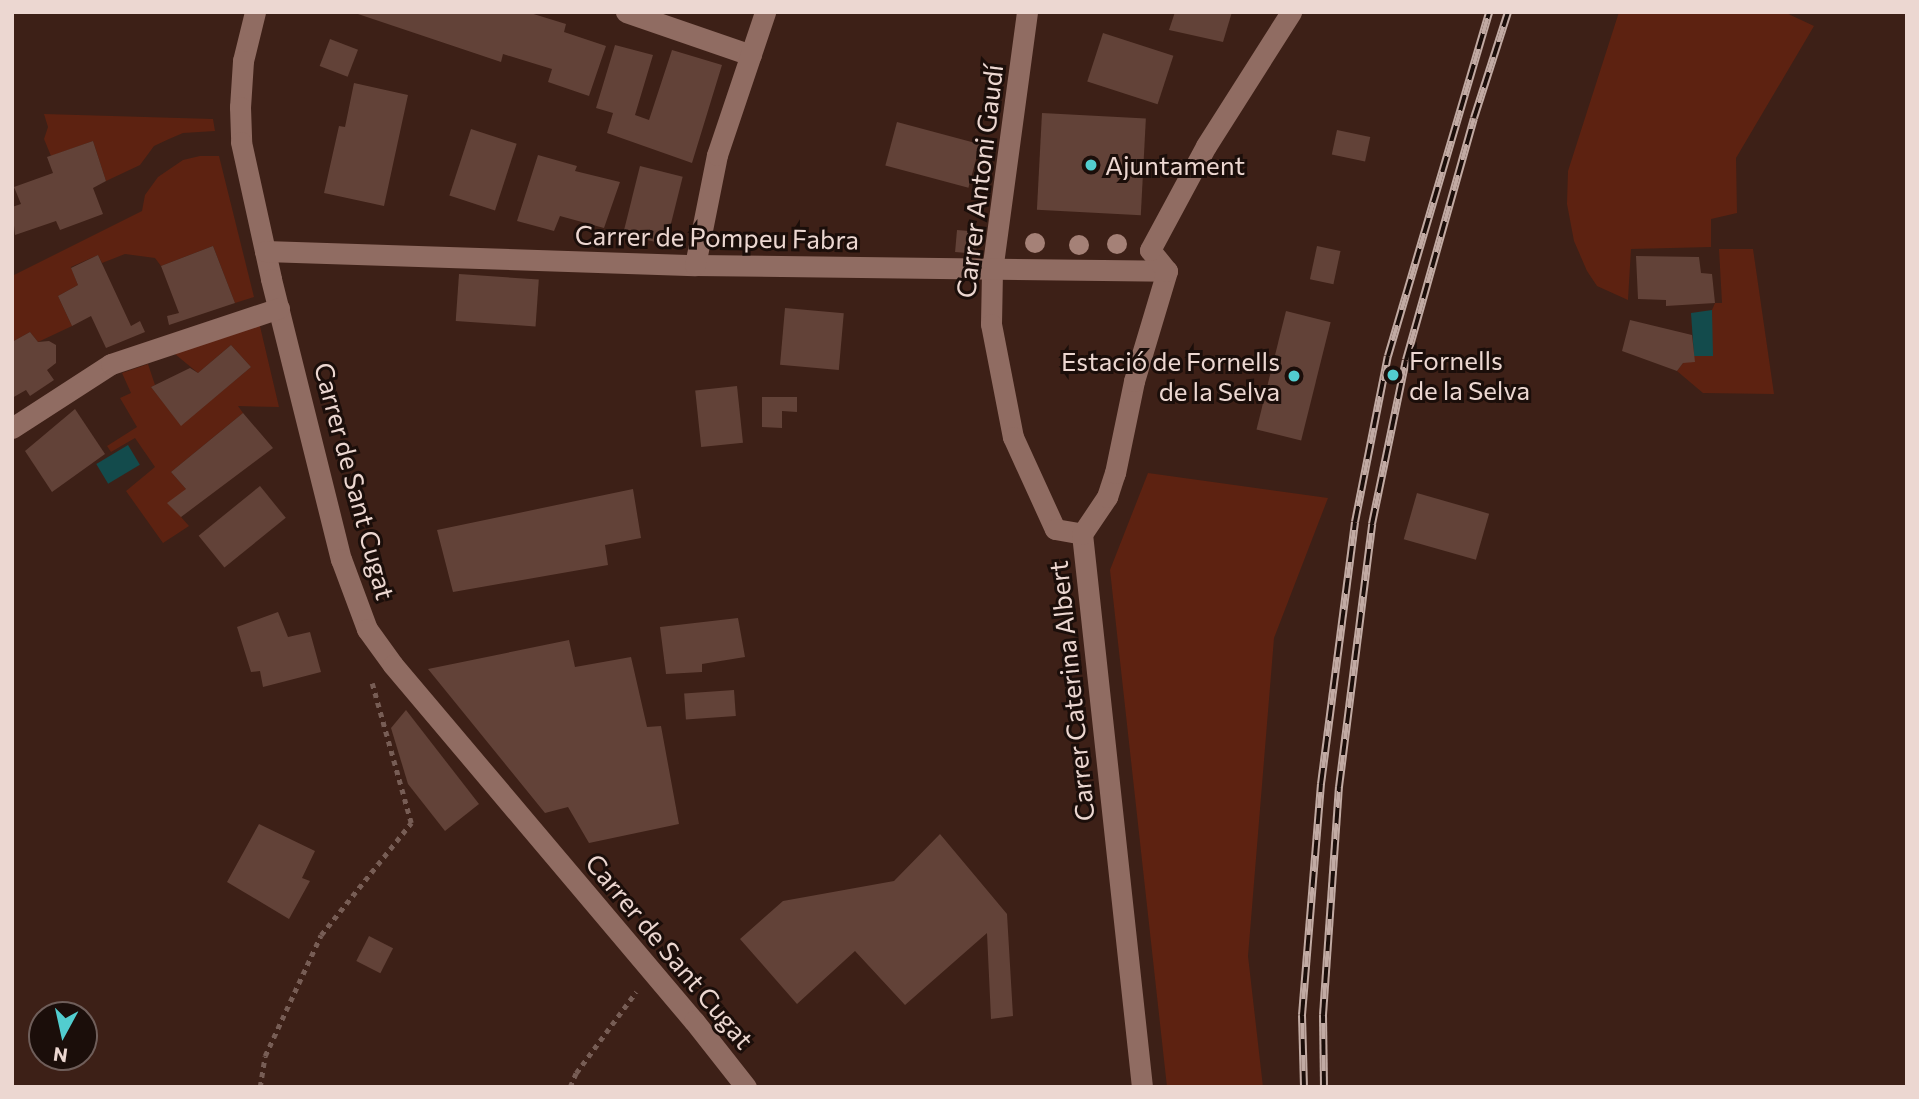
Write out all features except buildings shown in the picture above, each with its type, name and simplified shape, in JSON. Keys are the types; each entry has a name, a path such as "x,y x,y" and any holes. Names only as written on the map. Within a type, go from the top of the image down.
{"street":[{"name":"Carrer de Sant Cugat","path":"255,12 243,61 241,142 341,559 367,629 393,665 746,1087"},
{"path":"625,12 751,55"},
{"path":"695,265 716,155 765,12"},
{"name":"Carrer Antoni Gaudí","path":"1027,12 992,271 991,324 1013,437 1055,529 1082,534"},
{"path":"1167,271 1150,250 1206,146 1291,12"},
{"name":"Carrer de Pompeu Fabra","path":"265,251 695,265 992,271 1167,271"},
{"name":"Carrer Caterina Albert","path":"1142,1087 1082,534 1107,497 1115,473 1134,381 1167,271"},
{"path":"12,428 111,364 279,308"}],"path":[{"path":"260,1087 265,1056 321,935 411,823 371,680 393,665"},
{"path":"570,1087 576,1073 651,971"}],"shaded area":[{"path":"1619,12 1784,12 1814,26 1736,158 1737,213 1711,219 1711,247 1631,249 1628,300 1597,286 1587,271 1574,241 1567,204 1568,171"},
{"path":"44,114 213,119 215,131 183,133 169,139 154,146 140,165 106,181 93,141 51,156 44,139 48,127"},
{"path":"219,156 254,297 235,303 213,246 161,266 155,258 125,254 102,263 98,255 71,267 78,285 58,296 72,326 38,342 30,332 12,342 12,276 142,211 145,195 158,177 183,160"},
{"path":"1719,249 1753,249 1774,394 1703,393 1677,371 1694,356 1712,356 1712,310 1715,303 1722,303"},
{"path":"259,322 279,407 238,406 243,413 171,472 186,489 181,517 189,526 163,543 126,491 155,467 135,438 111,452 107,446 137,427 120,398 131,393 122,373 148,364 155,385 151,387 181,425 251,367 231,345 198,373 175,354"},
{"path":"1148,473 1328,498 1274,638 1248,956 1263,1087 1167,1087 1110,570"}],"water":[{"path":"1712,310 1713,356 1694,356 1691,313"},
{"path":"128,445 140,465 108,484 96,464"}],"railway":[{"path":"1304,1087 1302,1015 1321,784 1355,522 1388,356 1489,12"},
{"path":"1324,1087 1323,1015 1339,787 1372,524 1406,360 1474,118 1508,12"}],"place":[{"name":"Ajuntament","path":"1091,165"},
{"name":"Fornells de la Selva","path":"1393,375"},
{"name":"Estació de Fornells de la Selva","path":"1294,376"}]}
